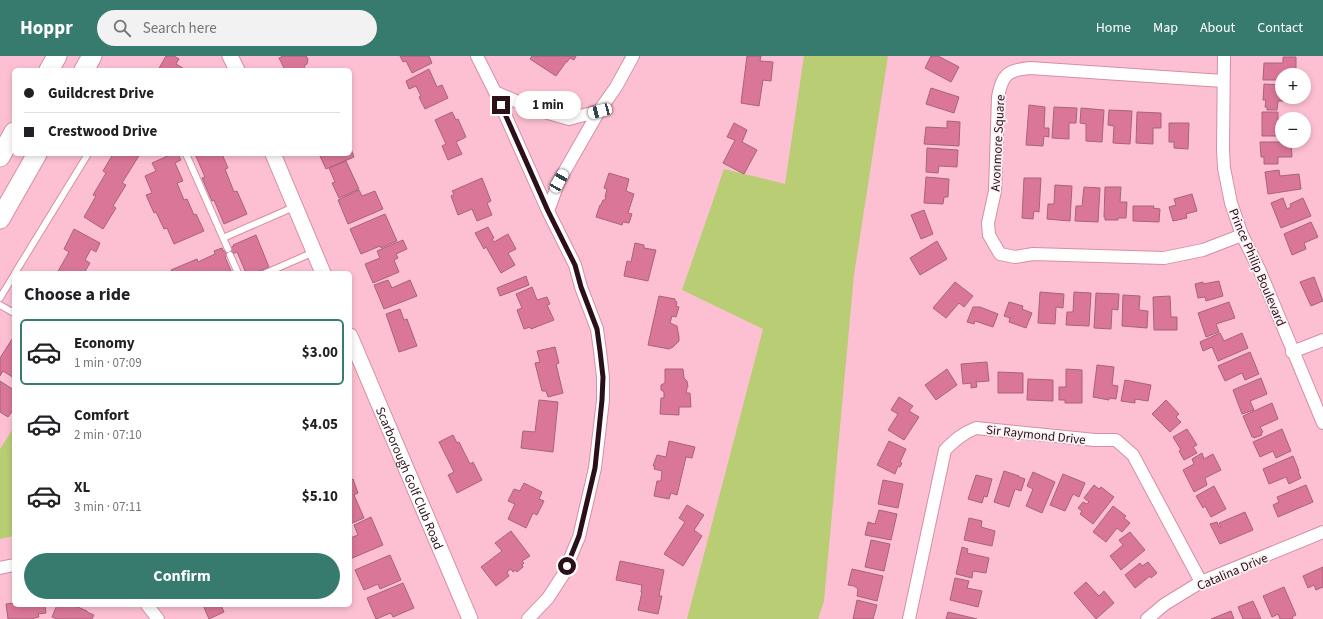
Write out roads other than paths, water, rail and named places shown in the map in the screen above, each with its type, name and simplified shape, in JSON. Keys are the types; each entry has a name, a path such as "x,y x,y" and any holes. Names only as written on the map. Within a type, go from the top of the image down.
{"main road":[{"path":"50,68 56,56"},
{"path":"85,68 92,56"},
{"path":"0,157 12,136"},
{"path":"0,219 36,156"}],"street":[{"path":"230,56 236,68"},
{"path":"477,56 495,92 548,211 575,265 581,287 597,329 602,371 602,400 595,468 579,536 563,576 548,598 528,619"},
{"path":"548,211 559,181 633,56"},
{"name":"Prince Philip Boulevard","path":"1224,56 1224,168 1231,204 1242,235 1259,269 1292,352 1323,423"},
{"name":"Avonmore Square","path":"1223,81 1030,68 1018,69 1006,74 1000,83 998,97 995,191 988,223 989,235 1000,254 1015,257 1033,254 1164,258 1203,250 1242,235"},
{"path":"495,92 534,109 569,119 600,111"},
{"path":"274,156 322,271"},
{"path":"1292,352 1323,340"},
{"name":"Scarborough Golf Club Road","path":"352,341 470,619"},
{"name":"Sir Raymond Drive","path":"910,619 945,450 964,433 976,428 1096,440 1116,440 1133,455 1201,582"},
{"name":"Catalina Drive","path":"1147,619 1165,604 1201,582 1323,532"},
{"path":"0,568 12,565"},
{"path":"149,607 158,619"}],"lane":[{"path":"17,271 87,156"},
{"path":"187,156 237,271"},
{"path":"223,238 295,206"},
{"path":"271,271 314,252"},
{"path":"0,298 12,279"},
{"path":"0,305 12,313"}]}
